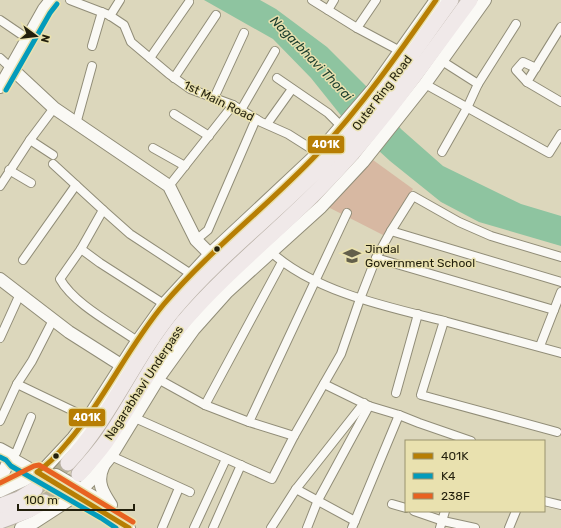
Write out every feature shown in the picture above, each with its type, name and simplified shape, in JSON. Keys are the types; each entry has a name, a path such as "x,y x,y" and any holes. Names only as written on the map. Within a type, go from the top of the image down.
{"highway":[{"name":"Outer Ring Road","path":"214,258 309,179 348,134 377,93 451,0"},
{"name":"Outer Ring Road","path":"266,248 319,189 348,134 392,116 470,0"},
{"name":"Nagarabhavi Underpass","path":"79,474 105,444 158,356 171,338 218,285 266,248"},
{"name":"Nagarabhavi Underpass","path":"68,463 90,438 135,363 161,325 197,283 214,258"},
{"path":"0,506 35,489"},
{"path":"0,522 27,512 44,502"}],"street":[{"path":"0,87 44,9 51,0"},
{"name":"1st Main Road","path":"70,0 106,14 124,25 131,42 174,78 190,89 233,105 256,119 288,134 318,153"},
{"path":"92,46 106,14 120,0"},
{"path":"312,0 357,28 400,51"},
{"path":"328,10 334,0"},
{"path":"357,28 376,0"},
{"path":"377,93 400,51 436,0"},
{"path":"127,527 101,489 100,477 108,460 177,351 218,301 266,248 321,207 374,148 392,116 425,84 485,0"},
{"path":"150,58 189,2"},
{"path":"174,78 216,15"},
{"path":"0,20 28,39"},
{"path":"442,152 467,108 478,84 516,24"},
{"path":"527,82 561,27"},
{"path":"214,98 244,33"},
{"path":"241,110 275,51"},
{"path":"0,58 54,108 168,186 196,240 214,258"},
{"path":"442,61 478,84"},
{"path":"536,68 523,62 516,70 527,82 561,102"},
{"path":"76,124 92,66"},
{"path":"0,492 41,470 73,438 88,418 137,341 164,304 191,274 214,258 318,153 348,134 328,113 277,78"},
{"path":"425,84 549,153 561,134"},
{"path":"267,124 292,89"},
{"path":"168,186 233,105"},
{"path":"0,186 9,170 54,108"},
{"path":"174,114 209,136"},
{"path":"196,240 208,230 256,119"},
{"path":"30,140 53,155"},
{"path":"153,148 185,166"},
{"path":"53,164 130,234 191,274"},
{"path":"9,170 31,183"},
{"path":"24,260 76,185"},
{"path":"135,418 272,479 294,436 341,354 360,298 376,258 412,196 460,222 491,236 561,257"},
{"path":"103,210 81,249 60,279 66,289 82,303 137,341"},
{"path":"249,422 347,213"},
{"path":"391,230 561,282"},
{"path":"266,248 282,262 316,281 360,298 540,346 561,353"},
{"path":"81,249 164,304"},
{"path":"376,258 554,310"},
{"path":"205,405 282,262"},
{"path":"0,279 69,332 122,365"},
{"path":"540,346 561,292"},
{"path":"0,338 20,294"},
{"path":"396,393 418,314"},
{"path":"0,421 17,384 32,361 53,320"},
{"path":"444,321 421,395 557,432"},
{"path":"158,379 205,405 249,422 294,436"},
{"path":"17,384 88,418"},
{"path":"324,384 366,405 399,415 466,440"},
{"path":"271,528 296,489 366,405"},
{"path":"307,528 318,500 366,405"},
{"path":"296,489 318,500 354,524 399,415"},
{"path":"0,481 9,453 31,417"},
{"path":"9,453 14,460 41,470 79,493 127,527"},
{"path":"194,528 226,459"},
{"path":"108,460 190,492"},
{"path":"21,528 35,522 79,493 108,460"},
{"path":"212,528 241,465"},
{"path":"41,470 58,485 113,508"},
{"path":"162,528 179,488"},
{"path":"545,500 561,505"},
{"path":"392,504 405,508"},
{"path":"416,512 441,524 476,528"},
{"path":"441,524 446,512"},
{"path":"508,528 516,512"}],"shaded area":[{"path":"373,160 413,189 385,236 328,207"}],"water":[{"name":"Nagarbhavi Thorai","path":"204,0 260,0 276,9 327,47 368,88 401,129 443,166 521,204 561,216 561,246 479,222 441,202 390,161 343,118 311,78 273,39"}],"tunnel":[{"path":"35,489 68,463"},
{"path":"44,502 74,479"}],"transit line":[{"name":"401K","path":"129,528 37,472 46,465 68,442 94,408 139,338 164,304 220,246 280,191 318,153 350,117 380,79 436,0"},
{"name":"K4","path":"6,90 50,13 57,4"},
{"name":"K4","path":"0,457 6,460 11,466 116,528"},
{"name":"238F","path":"0,483 39,465 133,522"}],"place":[{"name":"Jindal Government School","path":"352,256"}]}
